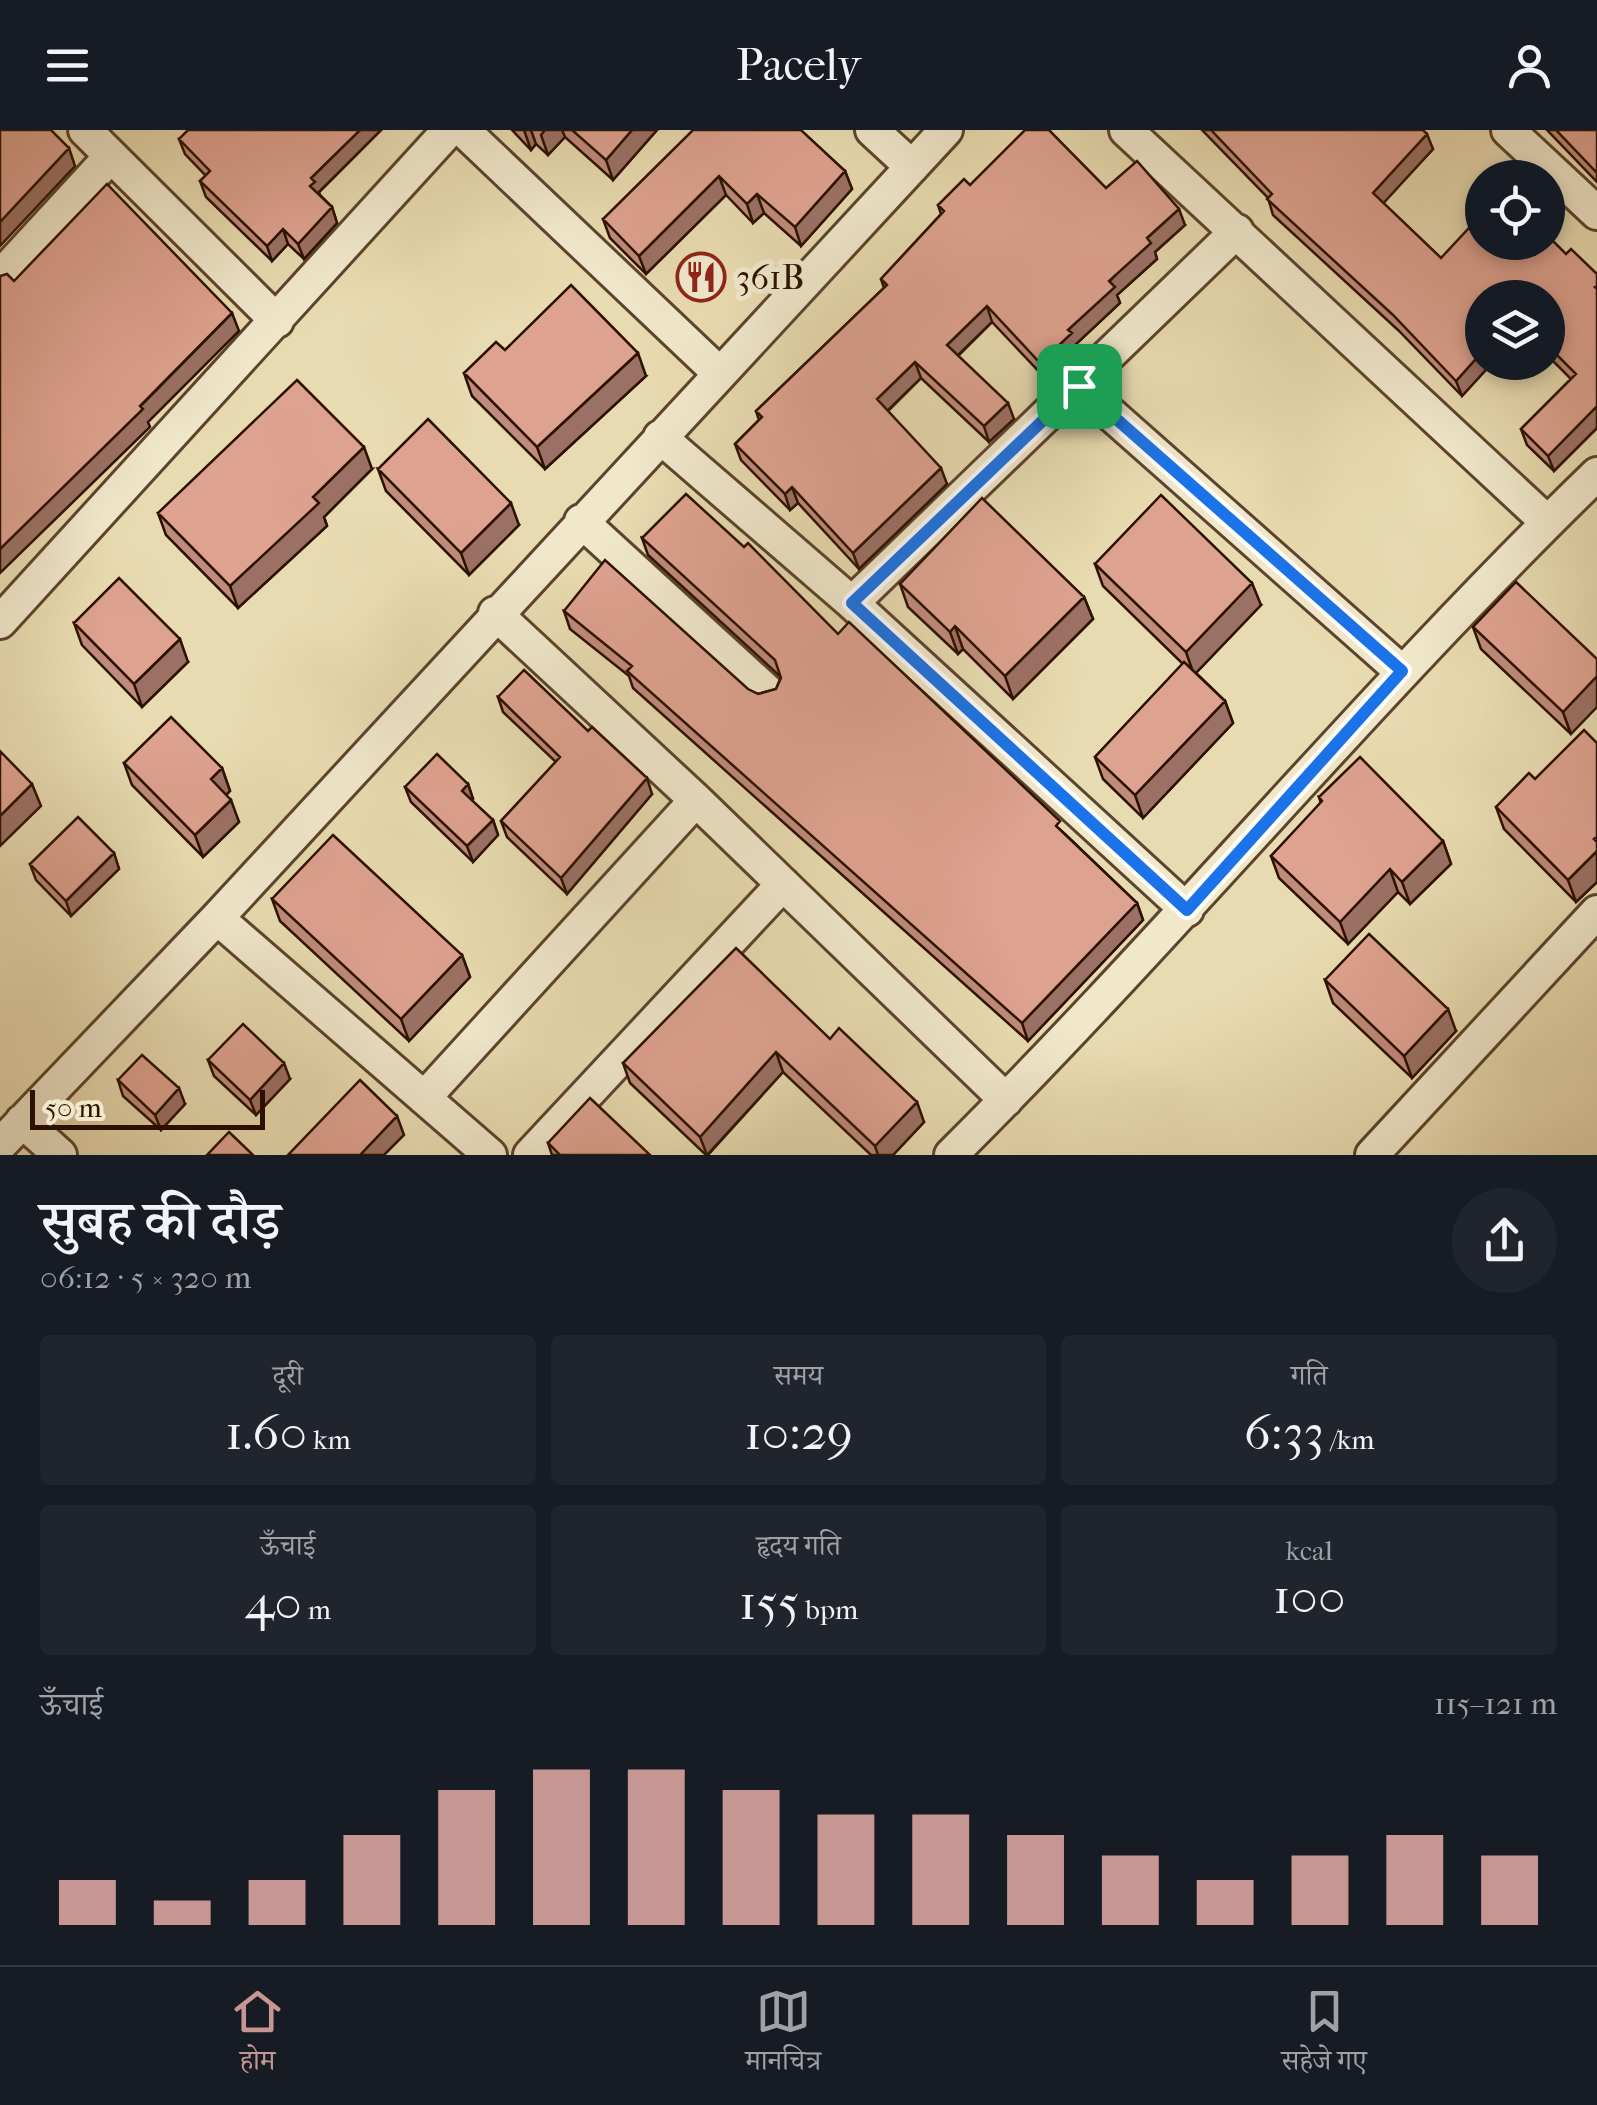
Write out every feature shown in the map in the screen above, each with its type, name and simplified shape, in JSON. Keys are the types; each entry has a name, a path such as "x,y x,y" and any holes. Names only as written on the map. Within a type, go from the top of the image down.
{"street":[{"path":"85,130 278,321"},
{"path":"0,622 449,130"},
{"path":"463,130 719,373"},
{"path":"872,130 912,167"},
{"path":"60,1155 11,1133 217,918 495,613 946,130"},
{"path":"1126,130 1547,522"},
{"path":"1508,130 1597,214"},
{"path":"0,276 111,156"},
{"path":"852,603 1237,231"},
{"path":"1079,386 1402,671"},
{"path":"660,437 852,603 1187,910"},
{"path":"951,1155 1187,910 1402,671 1597,474"},
{"path":"581,522 768,692"},
{"path":"495,613 696,800 1006,1100"},
{"path":"424,1098 696,800"},
{"path":"530,1155 784,884"},
{"path":"217,918 490,1155"},
{"path":"1372,1155 1593,927"}],"building":[{"path":"0,130 51,130 69,148 0,222"},
{"path":"188,130 360,130 311,178 315,182 310,186 332,207 298,244 283,229 267,246 200,181 210,171 179,139"},
{"path":"572,130 632,130 606,160"},
{"path":"693,130 801,130 845,171 795,227 757,194 747,204 719,176 639,256 603,219"},
{"path":"1025,130 1049,130 1106,188 1137,161 1179,209 1147,238 1151,243 1109,281 1115,287 1068,330 1072,333 1040,363 987,306 947,345 1008,403 984,426 915,362 877,399 941,468 853,553 792,487 785,494 735,444 762,417 756,411 887,285 881,279 944,211 938,205 964,179 970,185"},
{"path":"1211,130 1423,130 1427,134 1373,193 1441,258 1465,232 1465,260 1565,260 1565,253 1571,249 1597,274 1597,406 1548,456 1521,429 1576,374 1565,363 1565,280 1465,280 1465,371 1456,381 1393,315 1267,199 1272,194"},
{"path":"1556,130 1597,130 1597,173"},
{"path":"107,184 232,313 140,406 143,409 0,549 0,276 7,274 14,281"},
{"path":"571,285 638,353 537,447 464,373 496,342 505,350"},
{"path":"297,380 364,447 313,497 319,503 230,586 158,513"},
{"path":"428,419 511,503 461,553 378,469"},
{"path":"686,494 744,547 748,543 838,634 849,622 1060,821 1056,826 1137,903 1022,1023 627,671 632,666 564,611 605,560 748,689 758,694 776,689 781,678 775,660 642,538"},
{"path":"1161,495 1252,583 1186,652 1095,564"},
{"path":"982,498 1084,597 1005,676 955,626 950,632 900,584"},
{"path":"119,578 180,639 134,684 74,623"},
{"path":"1516,582 1597,659 1597,676 1563,712 1473,627"},
{"path":"1184,662 1225,701 1135,795 1095,757"},
{"path":"524,670 588,731 592,727 647,778 561,878 501,821 560,757 498,697"},
{"path":"171,717 222,768 211,779 231,800 195,835 124,763"},
{"path":"1584,730 1597,743 1597,851 1568,880 1496,807 1529,773 1535,779"},
{"path":"0,751 32,784 0,816"},
{"path":"437,754 468,784 462,791 493,820 467,846 405,787"},
{"path":"1360,757 1443,841 1402,882 1390,869 1340,922 1271,856 1322,801 1319,797"},
{"path":"78,817 114,853 66,901 30,864"},
{"path":"333,835 462,955 401,1019 272,899"},
{"path":"1369,934 1448,1009 1404,1056 1325,980"},
{"path":"736,948 830,1039 839,1028 917,1102 875,1146 776,1052 700,1137 623,1063"},
{"path":"243,1024 284,1063 250,1100 208,1060"},
{"path":"142,1055 179,1088 155,1115 118,1080"},
{"path":"360,1080 397,1116 360,1155 288,1155"},
{"path":"590,1098 650,1155 560,1155 548,1143"},
{"path":"229,1132 253,1155 207,1155"}],"place":[{"name":"361B","path":"701,277"}],"route":[{"path":"1079,386 1402,671 1187,910 852,603 1079,386"}]}
